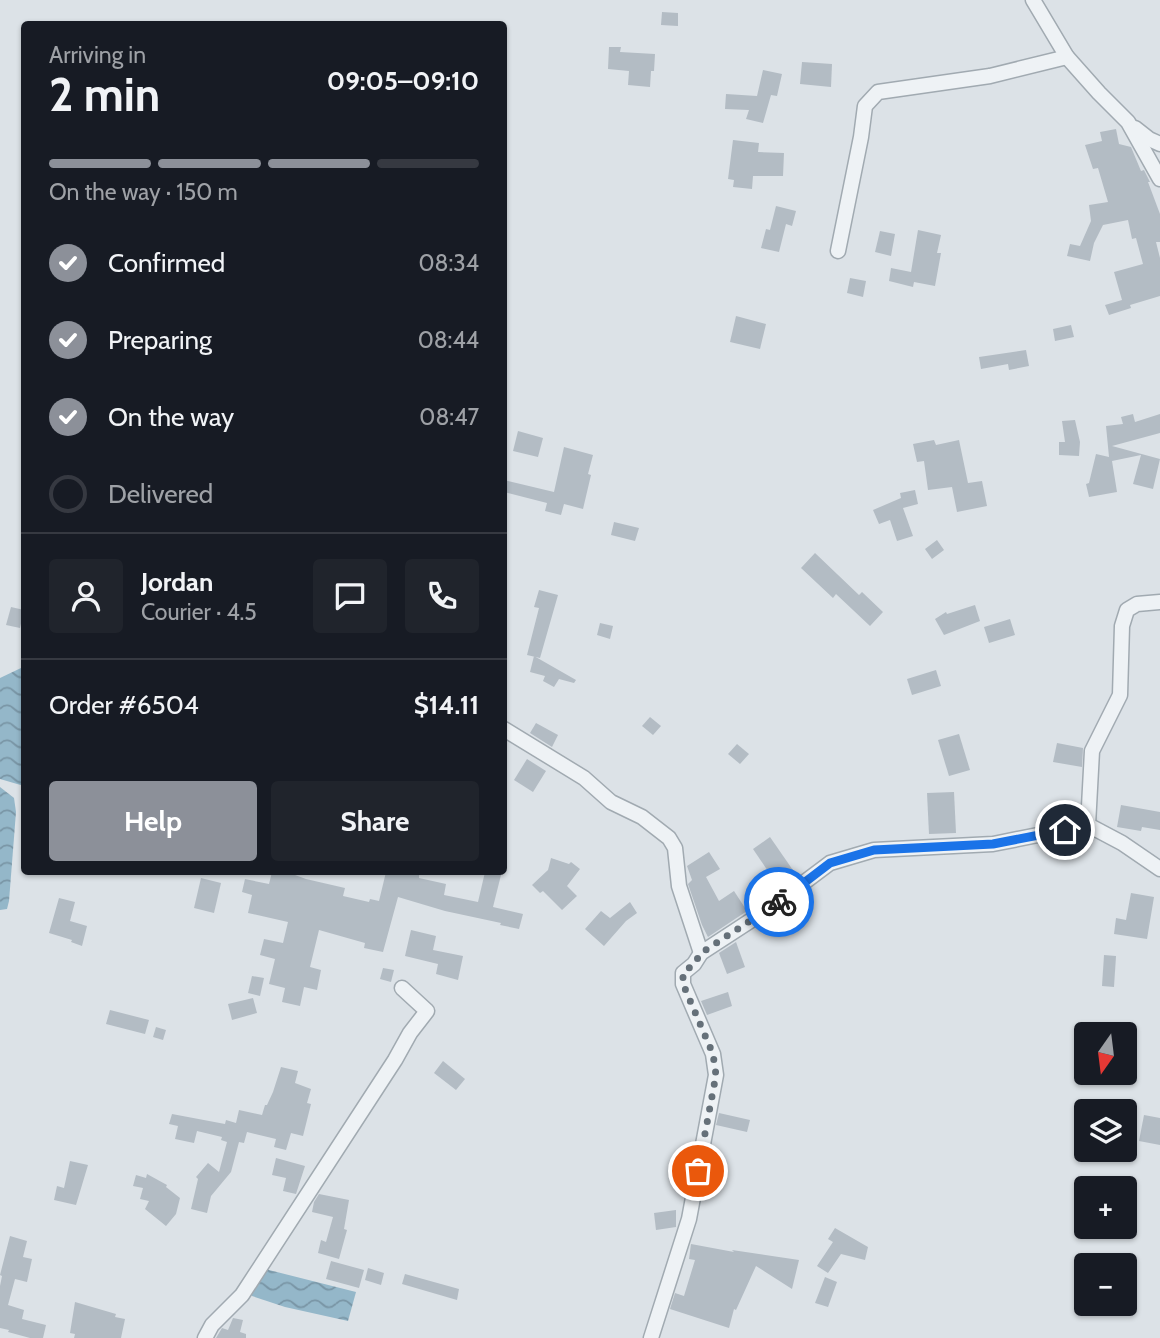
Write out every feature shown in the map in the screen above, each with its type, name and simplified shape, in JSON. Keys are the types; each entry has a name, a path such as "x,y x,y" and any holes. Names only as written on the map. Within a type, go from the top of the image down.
{"street":[{"path":"1033,0 1068,57 1099,93 1128,122 1149,139 1160,144"},
{"path":"838,251 862,137 862,117 865,106 878,92 990,76 1068,57"},
{"path":"1128,122 1160,179"},
{"path":"1088,825 1092,751 1120,695 1122,626 1128,610 1138,604 1160,602"},
{"path":"507,731 584,778 611,802 642,817 669,838 675,848 679,886 701,953"},
{"path":"651,1338 689,1219 716,1075 713,1054 683,984 683,973 694,964 701,953 770,908 830,863 874,850 993,844 1088,825 1122,843 1160,869"},
{"path":"205,1338 212,1325 242,1295 410,1033 427,1011 402,988"}],"water":[{"path":"21,668 21,785 0,779 0,678"},
{"path":"0,787 14,798 16,812 9,901 7,909 0,910"},
{"path":"265,1269 356,1292 348,1321 285,1307 252,1296 250,1290"}],"building":[{"path":"662,12 678,13 678,26 661,25"},
{"path":"609,47 621,47 620,52 655,54 650,87 628,85 629,71 608,69"},
{"path":"802,62 832,64 831,87 800,84"},
{"path":"763,70 782,74 777,96 771,95 763,123 746,119 749,110 725,109 726,94 757,96"},
{"path":"1116,129 1119,144 1131,147 1141,171 1144,170 1160,214 1160,242 1156,242 1160,258 1160,296 1109,315 1105,305 1122,300 1114,272 1143,264 1136,238 1132,239 1128,220 1103,225 1094,243 1090,261 1067,256 1070,244 1080,246 1091,221 1089,205 1108,202 1098,168 1093,169 1085,145 1102,141 1100,132"},
{"path":"733,140 759,143 758,152 784,153 783,176 753,176 752,189 733,187 734,180 728,179"},
{"path":"776,206 796,211 792,226 786,224 779,252 761,248 766,229 770,230"},
{"path":"918,230 941,235 937,253 941,253 935,286 914,282 913,287 889,281 891,268 911,272"},
{"path":"880,231 895,234 891,256 875,252"},
{"path":"850,278 866,281 863,297 847,293"},
{"path":"736,316 766,324 760,349 730,342"},
{"path":"1071,325 1074,337 1055,341 1053,329"},
{"path":"1026,350 1029,366 1009,370 1008,364 981,369 979,357"},
{"path":"1133,414 1135,422 1160,414 1160,433 1112,446 1160,459 1153,489 1133,484 1141,455 1112,461 1117,492 1089,497 1086,484 1089,483 1096,454 1109,457 1106,426 1123,424 1121,417"},
{"path":"1075,420 1080,442 1079,456 1059,455 1059,442 1065,442 1062,421"},
{"path":"518,431 543,438 538,457 513,451"},
{"path":"934,440 936,445 959,440 968,483 982,481 987,506 957,512 952,487 928,490 924,461 917,462 913,444"},
{"path":"564,447 593,455 583,509 564,504 561,515 545,511 547,503 507,493 507,481 554,492"},
{"path":"915,490 918,504 903,508 913,536 897,541 890,520 879,524 873,510 901,498 900,493"},
{"path":"614,522 639,528 635,541 611,535"},
{"path":"937,540 944,550 932,559 925,549"},
{"path":"815,553 859,595 862,592 883,612 870,626 836,594 833,598 801,568"},
{"path":"539,590 558,595 540,658 527,655 539,608 534,607"},
{"path":"975,605 980,621 944,635 935,619 946,612 947,614"},
{"path":"11,607 21,609 20,628 6,625"},
{"path":"1010,619 1015,635 989,643 984,627"},
{"path":"600,623 613,626 610,639 597,635"},
{"path":"534,656 576,680 574,683 559,679 554,687 543,681 545,676 530,672"},
{"path":"936,670 941,686 912,695 907,679"},
{"path":"650,717 661,726 653,735 642,726"},
{"path":"536,723 558,735 552,747 530,733"},
{"path":"959,734 970,770 949,776 938,740"},
{"path":"1057,743 1083,748 1082,767 1053,762"},
{"path":"737,744 749,754 740,764 728,754"},
{"path":"527,759 546,771 533,792 514,780"},
{"path":"954,792 956,833 929,834 927,793"},
{"path":"1121,805 1160,812 1160,830 1142,827 1141,831 1117,827"},
{"path":"770,837 797,876 780,889 753,849"},
{"path":"709,852 720,869 706,877 719,901 734,891 747,911 708,937 688,884 692,880 687,866"},
{"path":"551,858 569,864 571,862 580,869 567,886 577,896 562,910 543,891 540,893 532,885 548,870"},
{"path":"271,875 295,875 345,888 343,896 369,902 370,899 379,901 385,875 419,875 419,878 446,884 444,895 478,902 484,875 501,875 493,907 523,914 519,929 398,897 383,952 364,948 365,943 319,930 310,967 321,970 317,990 304,987 300,1006 282,1002 285,988 269,984 275,959 260,955 264,939 283,943 288,922 248,913 252,895 242,892 245,879 269,884"},
{"path":"201,878 221,883 214,913 194,908"},
{"path":"1131,893 1154,897 1147,939 1114,934 1116,918 1126,920"},
{"path":"59,898 75,902 70,921 87,926 82,946 49,933"},
{"path":"630,902 637,913 626,921 604,946 585,929 601,911 610,918"},
{"path":"411,930 436,936 433,950 463,956 458,980 436,974 438,964 405,956"},
{"path":"736,942 745,967 727,974 719,953"},
{"path":"1104,955 1116,956 1114,987 1102,986"},
{"path":"383,968 394,970 391,982 380,979"},
{"path":"252,976 264,978 260,996 248,993"},
{"path":"728,992 732,1006 707,1015 701,1001"},
{"path":"253,998 257,1013 232,1020 228,1004"},
{"path":"110,1010 149,1020 145,1034 106,1024"},
{"path":"156,1027 166,1030 163,1040 153,1037"},
{"path":"443,1061 465,1079 456,1090 434,1073"},
{"path":"281,1067 298,1071 295,1083 311,1089 307,1103 311,1104 303,1136 291,1133 286,1150 274,1147 276,1139 247,1132 244,1143 239,1142 231,1172 211,1196 207,1213 191,1209 198,1179 196,1177 208,1163 219,1172 227,1142 221,1140 222,1137 197,1131 194,1143 175,1139 178,1126 169,1124 172,1114 225,1124 226,1120 236,1123 239,1110 262,1115"},
{"path":"719,1113 750,1120 747,1132 716,1125"},
{"path":"1144,1115 1160,1118 1160,1145 1139,1141"},
{"path":"276,1158 305,1166 296,1194 283,1191 286,1178 272,1175"},
{"path":"70,1161 88,1165 76,1205 54,1200 57,1186 64,1188"},
{"path":"147,1174 167,1185 166,1187 180,1198 176,1214 166,1226 145,1209 149,1201 140,1199 143,1188 133,1186 136,1175 146,1178"},
{"path":"319,1194 349,1200 344,1229 347,1230 339,1259 318,1253 321,1240 326,1242 333,1217 312,1212"},
{"path":"676,1210 676,1227 656,1230 654,1213"},
{"path":"835,1228 868,1247 865,1260 841,1254 828,1273 817,1266 833,1242 828,1239"},
{"path":"10,1236 27,1241 23,1257 32,1259 27,1282 15,1279 8,1305 24,1310 22,1319 46,1325 43,1338 30,1338 0,1328 0,1275"},
{"path":"691,1244 799,1260 792,1289 756,1266 736,1310 734,1309 729,1328 670,1309 675,1293 684,1296 695,1260 689,1259"},
{"path":"331,1261 364,1270 359,1288 326,1279"},
{"path":"368,1268 384,1273 381,1285 365,1280"},
{"path":"405,1274 459,1289 457,1300 402,1284"},
{"path":"825,1277 837,1282 828,1307 815,1303"},
{"path":"75,1302 125,1319 121,1338 74,1338 75,1334 70,1333"},
{"path":"233,1318 243,1320 240,1332 246,1334 246,1338 216,1338 222,1328 228,1330"}],"way so far":[{"path":"698,1171 716,1075 713,1054 683,984 683,973 694,964 701,953 779,902"}],"route":[{"path":"779,902 830,863 874,850 993,844 1065,830"}]}
